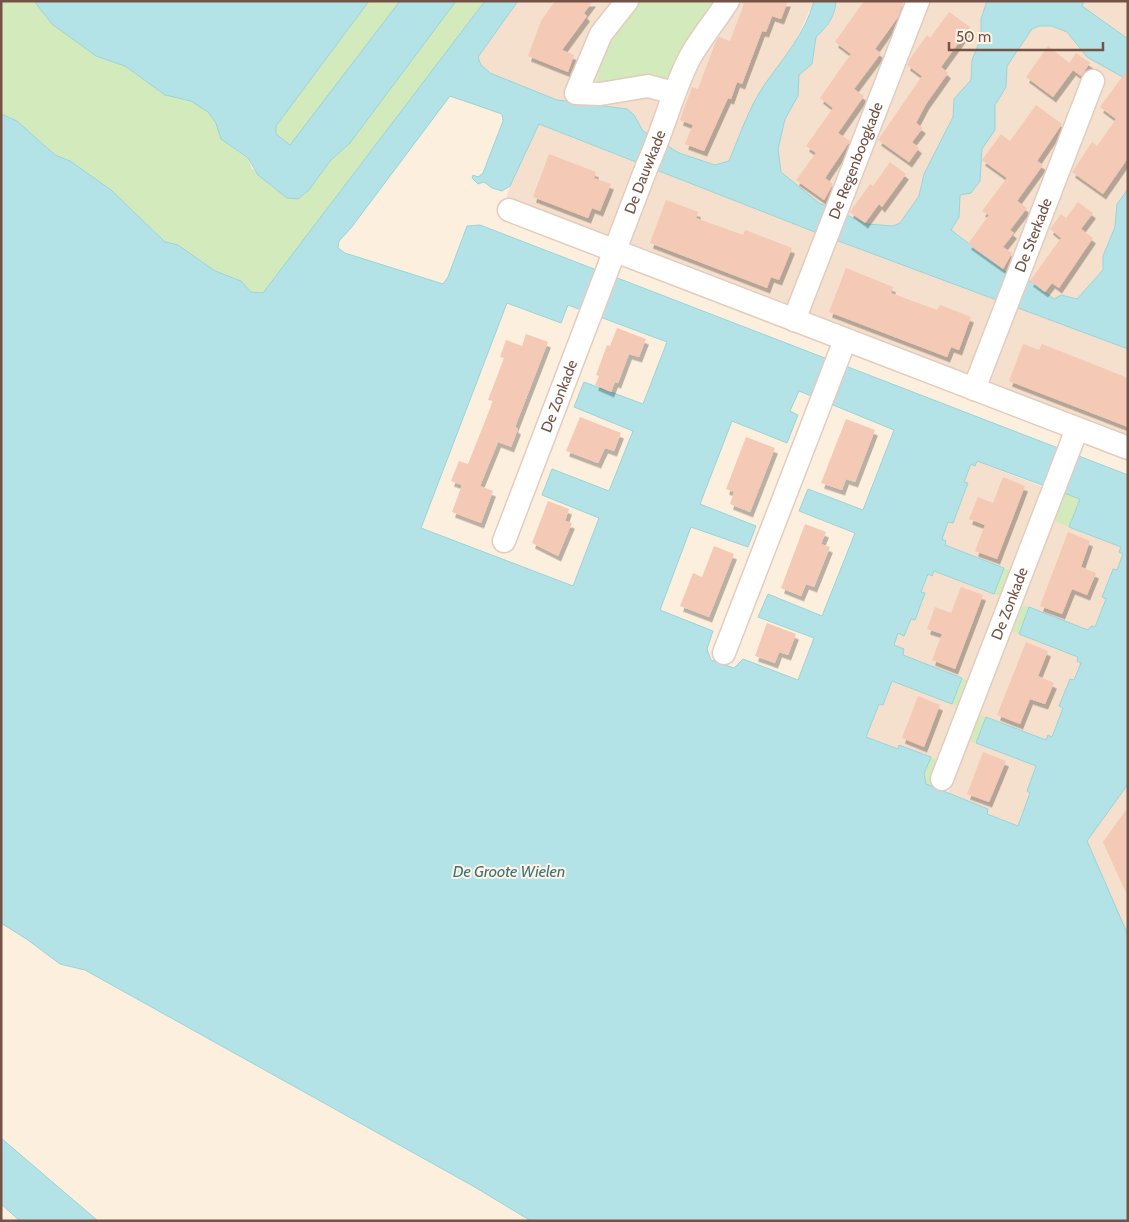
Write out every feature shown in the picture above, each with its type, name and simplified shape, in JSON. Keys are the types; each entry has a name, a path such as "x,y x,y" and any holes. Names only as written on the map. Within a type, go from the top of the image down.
{"street":[{"path":"627,1 600,34 576,93 600,94 648,86 674,93"},
{"name":"De Dauwkade","path":"612,259 647,166 661,136 674,93 690,57 728,1"},
{"name":"De Regenboogkade","path":"794,320 825,236 918,1"},
{"name":"De Sterkade","path":"974,389 1094,81"},
{"path":"508,210 612,259 794,320 843,346 974,389 1074,435 1128,448"},
{"name":"De Zonkade","path":"504,541 612,259"},
{"path":"724,653 843,346"},
{"name":"De Zonkade","path":"942,779 1074,435"}],"shaded area":[{"path":"518,1 814,1 791,51 765,84 755,101 729,161 715,165 679,153 643,131 634,115 557,100 490,73 480,65 478,57"},
{"path":"836,1 987,1 981,19 981,38 972,60 971,80 954,99 953,117 924,174 919,196 900,223 893,226 867,224 819,203 781,172 778,149 785,119 798,96 799,75 812,64 816,37 826,28 835,12"},
{"path":"1084,1 1128,1 1128,39 1081,6"},
{"path":"1039,26 1052,26 1067,32 1078,47 1128,80 1128,189 1117,204 1115,227 1103,256 1103,270 1077,299 1061,295 1054,299 1032,282 1006,272 951,230 959,217 960,194 980,181 982,149 995,130 995,105 1006,87 1007,66 1032,29"},
{"path":"539,124 825,236 1128,349 1128,459 500,219 510,186"},
{"path":"976,461 1043,487 1066,493 1070,527 1121,547 1124,553 1117,571 1112,569 1102,596 1106,598 1095,627 1089,631 1022,605 1012,631 1079,657 1081,663 1074,681 1070,679 1060,706 1064,708 1052,737 1046,741 980,715 969,740 1036,766 1027,791 1031,793 1018,826 986,814 988,809 948,794 952,785 931,777 937,760 900,745 898,749 866,737 879,704 883,705 892,681 958,706 968,680 902,655 893,645 898,633 911,619 915,620 925,593 921,592 928,574 934,571 1001,596 1011,570 944,545 942,539 948,521 953,523 968,484 964,482 971,464"},
{"path":"1128,784 1128,935 1087,841"}],"green space":[{"path":"1,1 34,1 52,24 96,56 125,66 165,95 191,101 208,112 216,123 221,139 248,159 252,169 309,190 330,161 350,143 456,1 485,1 264,293 251,292 241,281 215,271 178,245 165,242 111,190 70,161 55,155 17,121 1,114"},
{"path":"369,1 400,1 293,143 287,144 276,134 276,126"},
{"path":"634,1 718,1 670,83 595,88 599,74 596,65 608,38"},
{"path":"1065,493 1080,499 1069,527 1054,521"},
{"path":"1004,568 1011,570 1001,597 994,594"},
{"path":"1022,605 1029,607 1019,634 1012,631"},
{"path":"962,678 968,680 959,706 952,704"},
{"path":"980,715 986,717 976,743 969,741"},
{"path":"931,757 938,760 932,788 926,784 924,774"}],"water":[{"path":"34,1 369,1 276,126 276,134 290,145 400,1 456,1 350,143 330,161 309,190 298,199 287,198 258,175 248,158 221,139 216,123 208,112 191,101 165,95 125,66 96,56 52,24"},
{"name":"De Groote Wielen","path":"485,1 518,1 478,57 481,65 490,73 557,100 627,109 634,115 643,131 679,153 715,165 729,161 754,102 800,35 814,1 836,1 830,21 816,37 812,64 799,75 798,96 785,119 778,149 781,172 819,203 867,224 893,226 900,223 919,196 924,174 953,117 954,99 971,80 972,60 981,38 981,19 987,1 1084,1 1082,6 1128,39 1128,80 1087,57 1067,32 1052,26 1039,26 1032,29 1007,66 1006,87 995,105 995,130 982,149 980,181 971,193 960,195 959,217 951,230 1006,272 1032,282 1054,299 1061,295 1077,299 1103,270 1103,256 1115,227 1117,204 1128,189 1128,349 825,236 539,124 510,186 502,191 492,188 484,182 478,184 472,178 473,175 478,177 483,173 503,121 502,114 450,96 351,228 339,241 338,248 345,253 443,284 448,277 467,226 480,225 1128,475 1128,784 1087,841 1128,935 1128,1221 531,1221 473,1186 85,970 60,964 1,923 1,114 17,121 55,155 70,161 111,190 165,242 178,245 215,271 241,281 251,292 263,293","holes":["507,303 561,323 568,305 667,342 643,404 584,382 574,407 633,431 609,491 552,469 542,495 599,518 573,586 421,528","799,391 894,430 863,510 808,489 799,511 855,533 822,616 768,594 758,617 814,638 798,680 743,659 734,668 711,660 707,649 713,631 660,610 691,527 748,547 756,526 700,504 732,421 787,443 798,415 790,411","977,461 1080,499 1069,527 1121,547 1119,552 1123,554 1117,570 1113,569 1102,597 1106,599 1095,627 1091,626 1088,630 1029,607 1019,634 1078,657 1077,661 1081,663 1074,680 1070,679 1059,706 1063,708 1052,737 1048,735 1046,740 986,717 976,743 1036,766 1027,791 1030,793 1018,826 987,814 988,809 926,784 924,774 931,757 899,745 898,749 866,737 879,704 883,705 892,681 952,704 962,678 903,655 904,649 894,645 898,633 904,636 911,619 915,620 925,593 921,592 928,574 932,576 934,571 994,594 1004,568 945,545 946,541 942,539 948,522 953,523 968,483 964,482 971,464 975,466"]},
{"path":"1,1138 98,1221 20,1221 1,1204"}],"building":[{"path":"555,1 593,1 584,13 587,16 562,50 574,55 568,72 528,56 541,21"},
{"path":"741,1 788,1 781,19 772,16 766,32 762,31 742,84 737,82 731,99 728,98 704,151 685,144 693,125 680,120 692,87 698,89 716,41 719,37 730,41 744,4"},
{"path":"864,1 904,1 898,17 875,49 881,53 854,89 864,96 838,133 850,141 825,178 833,184 824,200 796,180 816,153 806,146 833,108 820,98 851,54 835,42"},
{"path":"949,12 970,27 941,67 948,73 926,104 916,123 923,128 912,142 919,148 909,162 878,140 922,76 907,65 910,59 927,35 930,38"},
{"path":"1048,46 1069,63 1076,53 1090,63 1081,76 1073,70 1053,97 1026,77"},
{"path":"1128,69 1128,158 1103,194 1072,172 1092,142 1097,146 1116,119 1100,107"},
{"path":"1036,105 1062,124 1037,161 1043,165 1017,201 1027,208 1010,230 1014,233 1003,247 1012,253 1003,269 968,244 989,215 982,211 1007,178 982,160 1001,134 1010,141"},
{"path":"549,154 596,172 594,178 611,184 600,211 592,208 588,218 533,197"},
{"path":"890,162 906,174 882,207 879,204 865,223 850,212 870,184 873,186"},
{"path":"666,200 698,212 696,218 743,235 745,230 792,248 779,280 771,277 767,288 650,243"},
{"path":"1078,202 1093,213 1081,229 1093,238 1059,288 1052,283 1045,292 1030,281 1061,238 1050,229 1061,214 1066,218"},
{"path":"846,268 893,287 891,293 937,310 940,305 971,317 959,350 951,347 947,357 829,312"},
{"path":"617,328 646,339 639,357 629,354 618,383 615,382 611,392 595,385 599,376 596,375 607,345 610,346"},
{"path":"526,334 548,342 515,427 518,429 511,447 498,442 480,486 493,491 481,523 452,512 462,485 451,481 459,461 468,464 493,401 488,400 504,358 500,357 506,340 522,346"},
{"path":"1023,344 1039,350 1042,344 1128,378 1128,427 1009,381"},
{"path":"580,417 621,433 614,451 605,448 598,463 566,451"},
{"path":"846,419 875,430 855,482 846,479 842,490 821,483"},
{"path":"746,437 775,448 750,512 730,504 734,492 726,489"},
{"path":"1003,477 1025,486 997,559 975,551 985,525 969,519 978,497 993,503"},
{"path":"548,501 569,509 565,521 572,523 558,556 532,543"},
{"path":"805,524 826,532 821,544 830,547 814,587 806,584 801,596 781,588"},
{"path":"1068,532 1090,541 1081,567 1096,573 1087,595 1072,589 1062,614 1040,606"},
{"path":"714,546 734,554 709,617 680,606 693,573 702,577"},
{"path":"961,587 983,595 955,669 932,660 942,634 927,629 935,607 951,613"},
{"path":"767,623 796,634 788,655 779,652 775,663 755,656"},
{"path":"1026,642 1048,651 1038,676 1054,683 1045,704 1030,699 1020,724 997,715"},
{"path":"918,696 940,705 924,747 902,738"},
{"path":"983,752 1006,761 989,802 967,794"},
{"path":"1128,807 1128,897 1103,842"}]}
